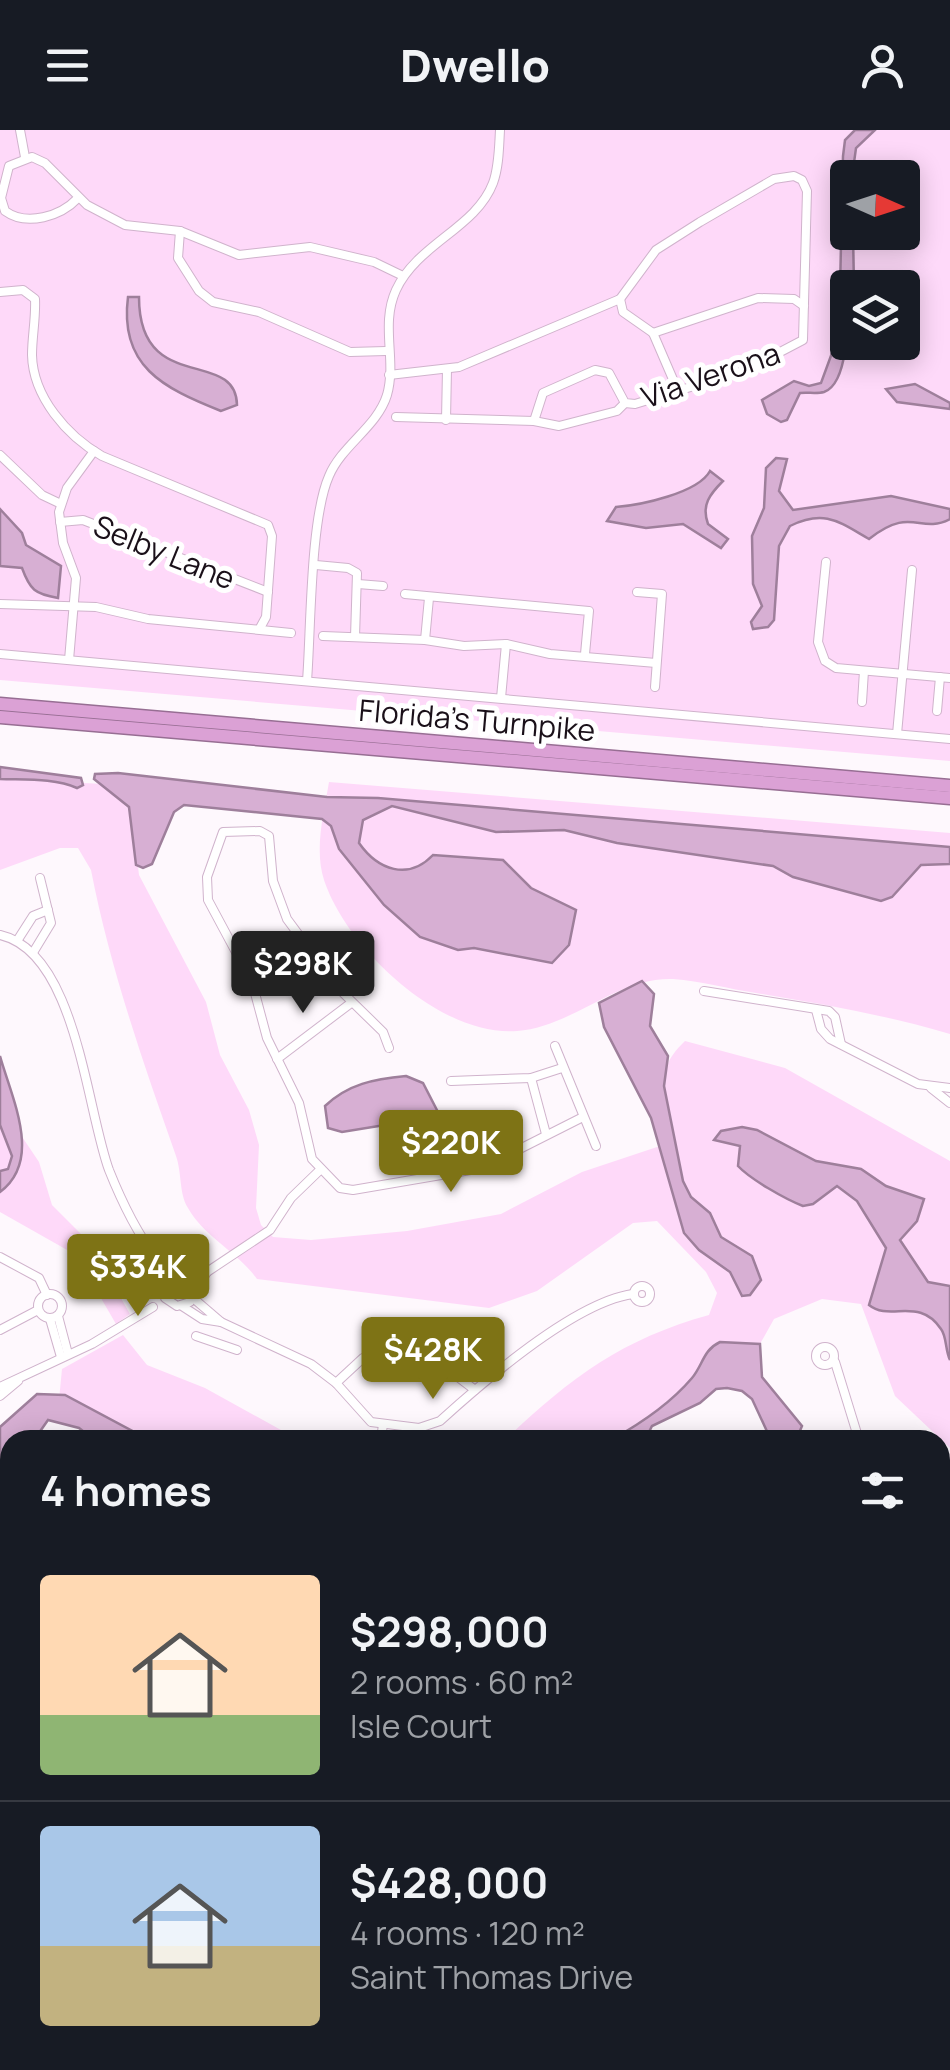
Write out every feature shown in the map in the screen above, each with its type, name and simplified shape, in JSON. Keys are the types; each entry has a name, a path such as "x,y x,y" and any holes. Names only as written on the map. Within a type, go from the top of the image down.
{"highway":[{"name":"Florida's Turnpike","path":"0,704 950,786"},
{"name":"Florida's Turnpike","path":"0,717 950,798"}],"street":[{"path":"20,130 25,158"},
{"path":"307,681 321,505 329,475 344,450 380,410 389,375 386,351 390,308 403,276 418,257 487,195 497,170 500,130"},
{"path":"78,198 59,214 11,216 1,203 4,178 12,163 25,158 45,162 78,198 125,225 180,231 234,254 310,247 374,262 403,276"},
{"path":"389,375 447,369 620,300 656,250 742,196 790,176 802,180 807,191 805,306 794,299 758,298 653,333"},
{"path":"180,231 178,258 209,300 267,315 350,352 386,351"},
{"path":"0,292 23,290 35,299 32,360 37,383 57,416 94,452 270,528 268,592 260,628"},
{"path":"620,300 623,312 653,333 678,391"},
{"name":"Via Verona","path":"625,403 635,404 746,370 798,346 805,336 805,306"},
{"path":"446,420 447,369"},
{"name":"Via Verona","path":"534,421 543,393 595,370 609,373 625,403"},
{"name":"Via Verona","path":"396,417 534,421 564,426 617,411 625,403"},
{"path":"69,660 76,573 60,522 60,504 94,452"},
{"path":"0,454 42,495 60,504"},
{"name":"Selby Lane","path":"60,522 83,520 268,592"},
{"path":"826,562 819,651 832,666 945,678 937,710"},
{"path":"316,565 352,569 358,584 354,636"},
{"path":"896,734 912,570"},
{"path":"358,584 383,586"},
{"path":"637,592 662,594 666,602 655,688"},
{"path":"404,594 589,611 586,654"},
{"path":"425,640 429,598"},
{"path":"0,604 74,606 291,633"},
{"path":"323,636 425,640 464,646 506,644 550,654 586,654 656,663"},
{"path":"501,698 506,644"},
{"path":"0,654 950,738"},
{"path":"862,702 864,670"},
{"path":"390,1048 383,1032 351,1003 282,910 273,881 269,836 260,831 223,832 206,891 226,939 252,982 263,1028 302,1112 310,1154 321,1169 348,1191 447,1177 494,1163 583,1117"},
{"path":"34,952 50,927 40,878"},
{"path":"17,940 37,913 48,910"},
{"path":"0,935 17,940 34,952 52,976 85,1076 109,1169 156,1258 163,1284 178,1305"},
{"path":"704,991 833,1014 842,1044"},
{"path":"278,1059 351,1003"},
{"path":"816,1010 823,1033 931,1088 950,1103"},
{"path":"555,1046 596,1146"},
{"path":"452,1081 530,1078 562,1068"},
{"path":"530,1078 546,1134"},
{"path":"931,1088 950,1088"},
{"path":"178,1305 195,1294 206,1272 270,1230 291,1198 321,1169"},
{"path":"0,1256 39,1278 47,1294 62,1302 54,1318 65,1356"},
{"path":"156,1258 176,1272 206,1272"},
{"path":"152,1307 163,1284 176,1272"},
{"path":"186,1273 210,1318"},
{"path":"38,1310 39,1301 47,1294"},
{"path":"0,1388 152,1307 178,1305 296,1356 336,1383 367,1420 402,1426 436,1424 474,1390 548,1336 600,1306 633,1294"},
{"path":"38,1310 54,1318"},
{"path":"0,1330 38,1310"},
{"path":"222,1345 224,1324"},
{"path":"196,1336 237,1350"},
{"path":"336,1383 363,1358 375,1354 441,1364 474,1390"},
{"path":"834,1362 856,1430"},
{"path":"0,1396 21,1378"},
{"path":"382,1430 383,1424"},
{"path":"402,1426 402,1430"}],"shaded area":[{"path":"0,130 950,130 950,761 0,680"},
{"path":"855,130 875,130 856,148 854,160 843,160 845,140"},
{"path":"841,250 853,250 854,270 840,270"},
{"path":"128,297 139,297 143,328 154,347 170,359 221,378 233,388 237,405 221,411 181,393 149,371 131,341"},
{"path":"830,358 843,360 832,386 824,392 800,393 787,420 781,422 767,414 762,400 794,381 809,386 821,383"},
{"path":"915,384 950,403 950,409 897,402 886,389"},
{"path":"776,458 787,459 779,491 793,510 891,496 950,509 950,519 930,524 895,524 869,539 822,518 790,526 779,546 774,620 768,627 753,629 751,622 762,606 753,584 752,536 764,508 766,468"},
{"path":"710,471 723,481 706,505 708,524 728,539 721,548 683,524 646,528 607,521 616,507 682,492"},
{"path":"0,509 22,533 26,545 61,566 58,598 34,590 22,568 0,566"},
{"path":"0,767 81,778 83,785 77,788 49,781 0,779"},
{"path":"118,773 327,797 378,798 950,847 950,864 921,865 892,897 881,901 793,877 773,866 617,843 564,830 496,832 392,806 363,820 359,843 384,866 414,868 433,855 503,860 531,888 576,910 569,945 552,963 474,948 458,950 420,937 384,905 339,849 331,826 322,819 184,805 174,812 152,864 143,868 136,865 129,807 94,779 95,774"},
{"path":"0,779 104,784 131,810 139,875 206,1002 220,1055 249,1110 259,1145 256,1208 261,1225 273,1237 311,1240 407,1231 501,1214 582,1172 669,1143 662,1101 663,1076 685,1041 785,1068 950,1161 950,1430 931,1430 895,1396 861,1304 822,1299 774,1319 760,1344 641,1430 516,1430 599,1363 650,1336 709,1315 717,1293 706,1272 657,1221 633,1223 537,1291 489,1308 257,1279 203,1228 185,1202 176,1156 118,979 91,870 78,848 60,848 0,870"},
{"path":"329,782 950,833 950,1034 854,1010 673,979 632,986 537,1028 488,1029 458,1020 401,984 375,960 336,907 324,880 320,856"},
{"path":"642,981 654,994 650,1026 668,1056 664,1086 683,1181 691,1197 710,1213 721,1237 752,1256 761,1280 750,1295 742,1296 730,1272 699,1250 684,1233 651,1118 604,1027 599,1003"},
{"path":"0,1056 17,1109 22,1146 13,1179 0,1192 0,1171 8,1169 12,1156 0,1125"},
{"path":"406,1076 423,1083 440,1116 342,1132 328,1128 325,1106 343,1092 372,1081"},
{"path":"0,1104 39,1162 52,1205 89,1242 130,1314 116,1324 76,1255 0,1212"},
{"path":"742,1127 757,1130 816,1161 861,1169 886,1186 924,1199 917,1221 900,1240 928,1282 950,1286 950,1360 943,1332 932,1319 914,1311 877,1310 869,1305 886,1248 857,1201 837,1186 813,1204 803,1206 759,1183 738,1166 740,1146 714,1140 721,1131"},
{"path":"123,1335 147,1365 205,1388 281,1430 110,1430 59,1400 62,1369"},
{"path":"720,1342 760,1344 762,1377 802,1426 800,1430 766,1430 752,1399 742,1391 727,1388 716,1389 700,1403 650,1430 628,1430 674,1396 692,1378 710,1349"},
{"path":"37,1394 65,1395 131,1430 82,1430 48,1420 41,1430 0,1427"}]}
